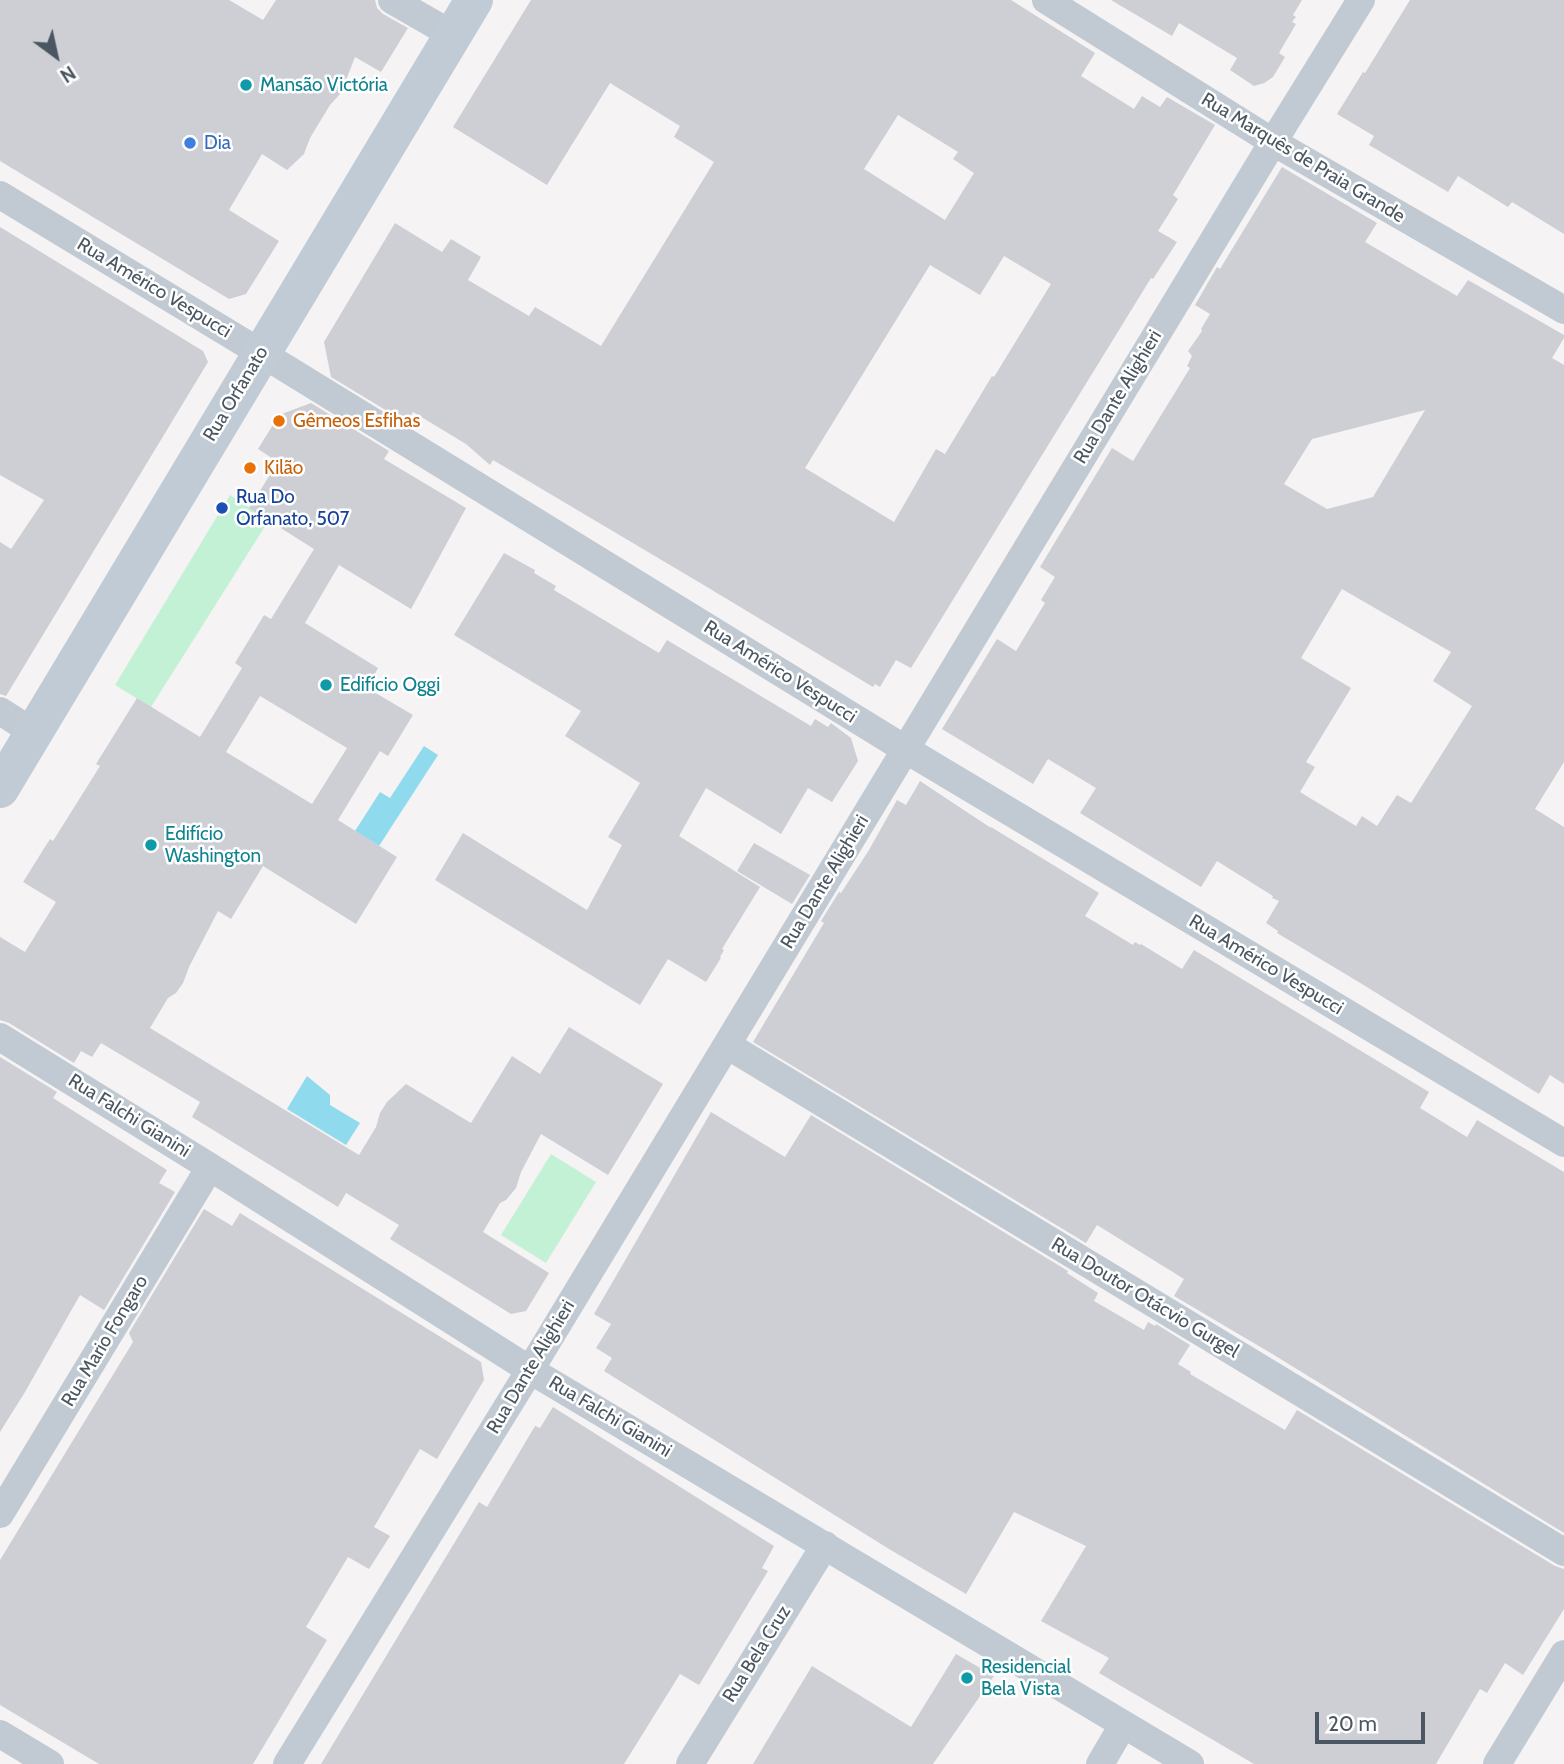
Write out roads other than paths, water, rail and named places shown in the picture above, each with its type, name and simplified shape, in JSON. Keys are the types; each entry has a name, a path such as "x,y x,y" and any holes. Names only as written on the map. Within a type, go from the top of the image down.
{"main road":[{"name":"Rua Orfanato","path":"0,789 474,0"}],"street":[{"path":"392,0 453,35"},
{"name":"Rua Marquês de Praia Grande","path":"1046,0 1273,142 1564,310"},
{"name":"Rua Dante Alighieri","path":"287,1764 530,1370 1361,0"},
{"name":"Rua Américo Vespucci","path":"0,195 905,749 1564,1143"},
{"path":"0,711 33,732"},
{"name":"Rua Falchi Gianini","path":"0,1037 530,1370 1190,1764"},
{"name":"Rua Doutor Otácvio Gurgel","path":"727,1045 1564,1552"},
{"name":"Rua Mario Fongaro","path":"0,1514 210,1167"},
{"name":"Rua Bela Cruz","path":"690,1764 825,1545"},
{"path":"1497,1764 1564,1654"},
{"path":"1100,1764 1123,1725"},
{"path":"0,1734 50,1764"}],"water":[{"path":"424,746 438,755 379,846 355,831 380,792 390,798"},
{"path":"307,1076 330,1095 330,1105 360,1123 346,1145 287,1109"}],"place":[{"name":"Mansão Victória","path":"246,85"},
{"name":"Dia","path":"190,143"},
{"name":"Gêmeos Esfihas","path":"279,421"},
{"name":"Kilão","path":"250,468"},
{"name":"Rua Do Orfanato, 507","path":"222,508"},
{"name":"Edifício Oggi","path":"326,685"},
{"name":"Edifício Washington","path":"151,845"},
{"name":"Residencial Bela Vista","path":"967,1678"}]}
